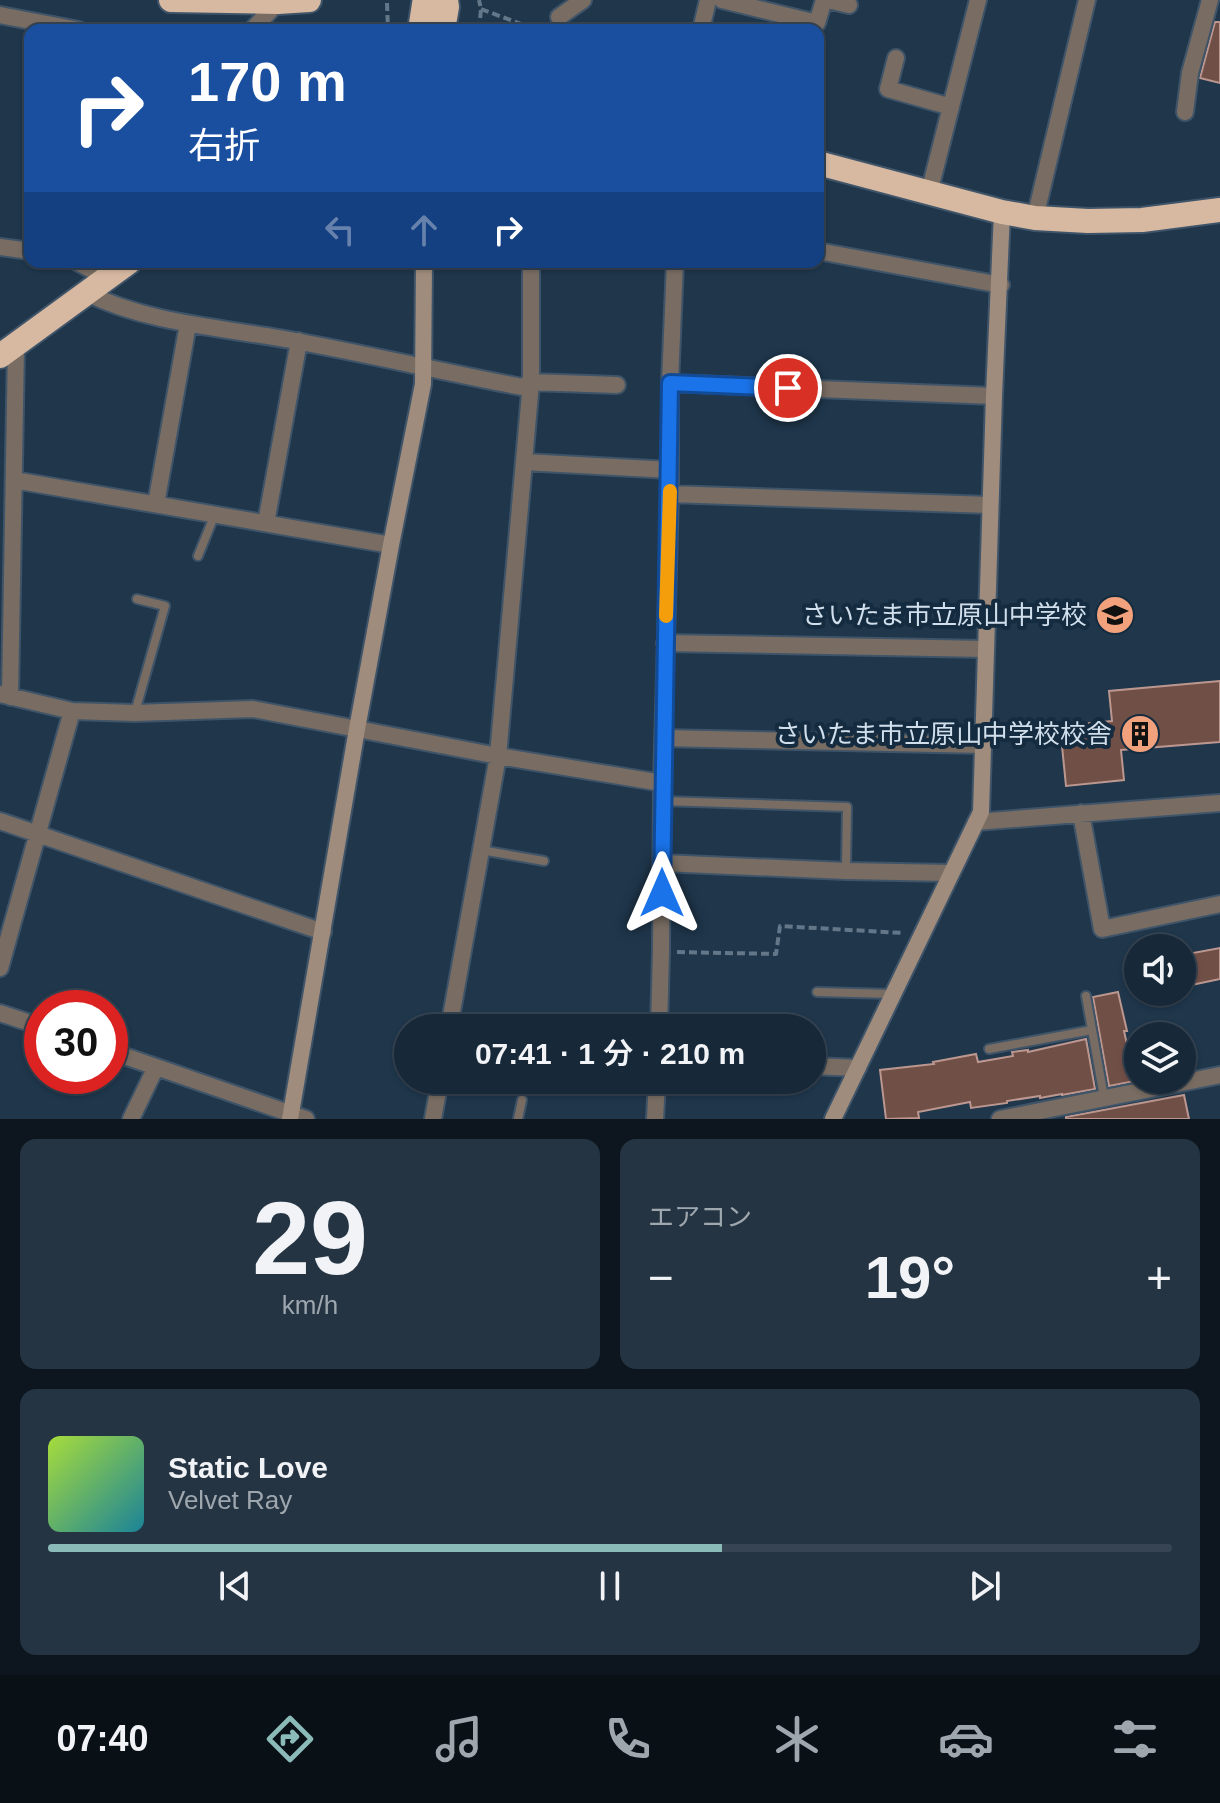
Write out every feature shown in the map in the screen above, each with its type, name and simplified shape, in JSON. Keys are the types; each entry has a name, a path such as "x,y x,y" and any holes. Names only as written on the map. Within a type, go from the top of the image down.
{"highway":[{"path":"171,0 309,0"},
{"path":"421,24 427,0"},
{"path":"444,24 446,0"},
{"path":"824,165 1035,218 1142,220 1220,210"},
{"path":"8,351 121,268"}],"street":[{"path":"559,17 583,0"},
{"path":"702,24 708,0"},
{"path":"722,0 817,23 826,0 849,5"},
{"path":"929,193 978,0"},
{"path":"1035,218 1087,0"},
{"path":"1185,112 1190,73 1210,0"},
{"path":"258,24 278,2"},
{"path":"0,15 47,24"},
{"path":"896,58 888,89 951,107"},
{"path":"833,1119 981,812 1002,212"},
{"path":"0,247 24,250"},
{"path":"824,252 1001,285"},
{"path":"82,268 107,303 188,324 299,341 522,387 531,382 617,385"},
{"path":"128,1057 296,1117 357,729 423,384 424,268"},
{"path":"452,1014 498,756 531,382 531,268"},
{"path":"659,1014 675,268"},
{"path":"156,504 188,324"},
{"path":"266,523 299,341"},
{"path":"8,351 14,480 7,562 5,696 72,711 135,713 253,709 498,756 662,783"},
{"path":"670,383 994,396"},
{"path":"524,462 670,470"},
{"path":"14,480 391,545"},
{"path":"670,494 990,505"},
{"path":"665,643 986,649"},
{"path":"0,968 72,711"},
{"path":"663,738 983,745"},
{"path":"976,822 1220,803"},
{"path":"1081,813 1102,929 1220,904"},
{"path":"0,821 323,932"},
{"path":"662,863 951,873"},
{"path":"0,1013 24,1021"},
{"path":"131,1119 156,1067"},
{"path":"826,1067 858,1068"},
{"path":"1000,1119 1220,1075"},
{"path":"433,1119 437,1094"},
{"path":"655,1119 656,1094"}],"lane":[{"path":"198,556 215,514"},
{"path":"135,713 165,606 137,599"},
{"path":"663,801 847,807 846,871"},
{"path":"481,850 544,861"},
{"path":"817,992 893,994"},
{"path":"1086,996 1105,1098"},
{"path":"989,1049 1092,1030"},
{"path":"518,1119 522,1100"}],"path":[{"path":"479,0 480,24"},
{"path":"387,3 388,24"},
{"path":"481,9 514,24"},
{"path":"661,952 776,954 780,926 922,935"}],"building":[{"path":"1215,22 1220,22 1220,83 1200,78"},
{"name":"さいたま市立原山中学校校舎","path":"1220,681 1220,742 1121,750 1124,780 1066,786 1060,726 1112,721 1109,691"},
{"path":"1220,948 1220,979 1196,984 1196,952"},
{"path":"1118,992 1125,1022 1124,1083 1109,1086 1093,997"},
{"path":"1086,1039 1095,1089 971,1108 970,1102 918,1112 919,1118 886,1119 880,1070 934,1064 976,1054 978,1062 1013,1056 1012,1052 1028,1052"},
{"path":"1184,1095 1189,1119 1066,1119 1066,1117"}],"slow traffic":[{"path":"666,616 670,491"}],"place":[{"name":"さいたま市立原山中学校","path":"1115,615"},
{"name":"さいたま市立原山中学校校舎","path":"1140,734"}],"route":[{"path":"662,893 670,383 788,388"}]}
